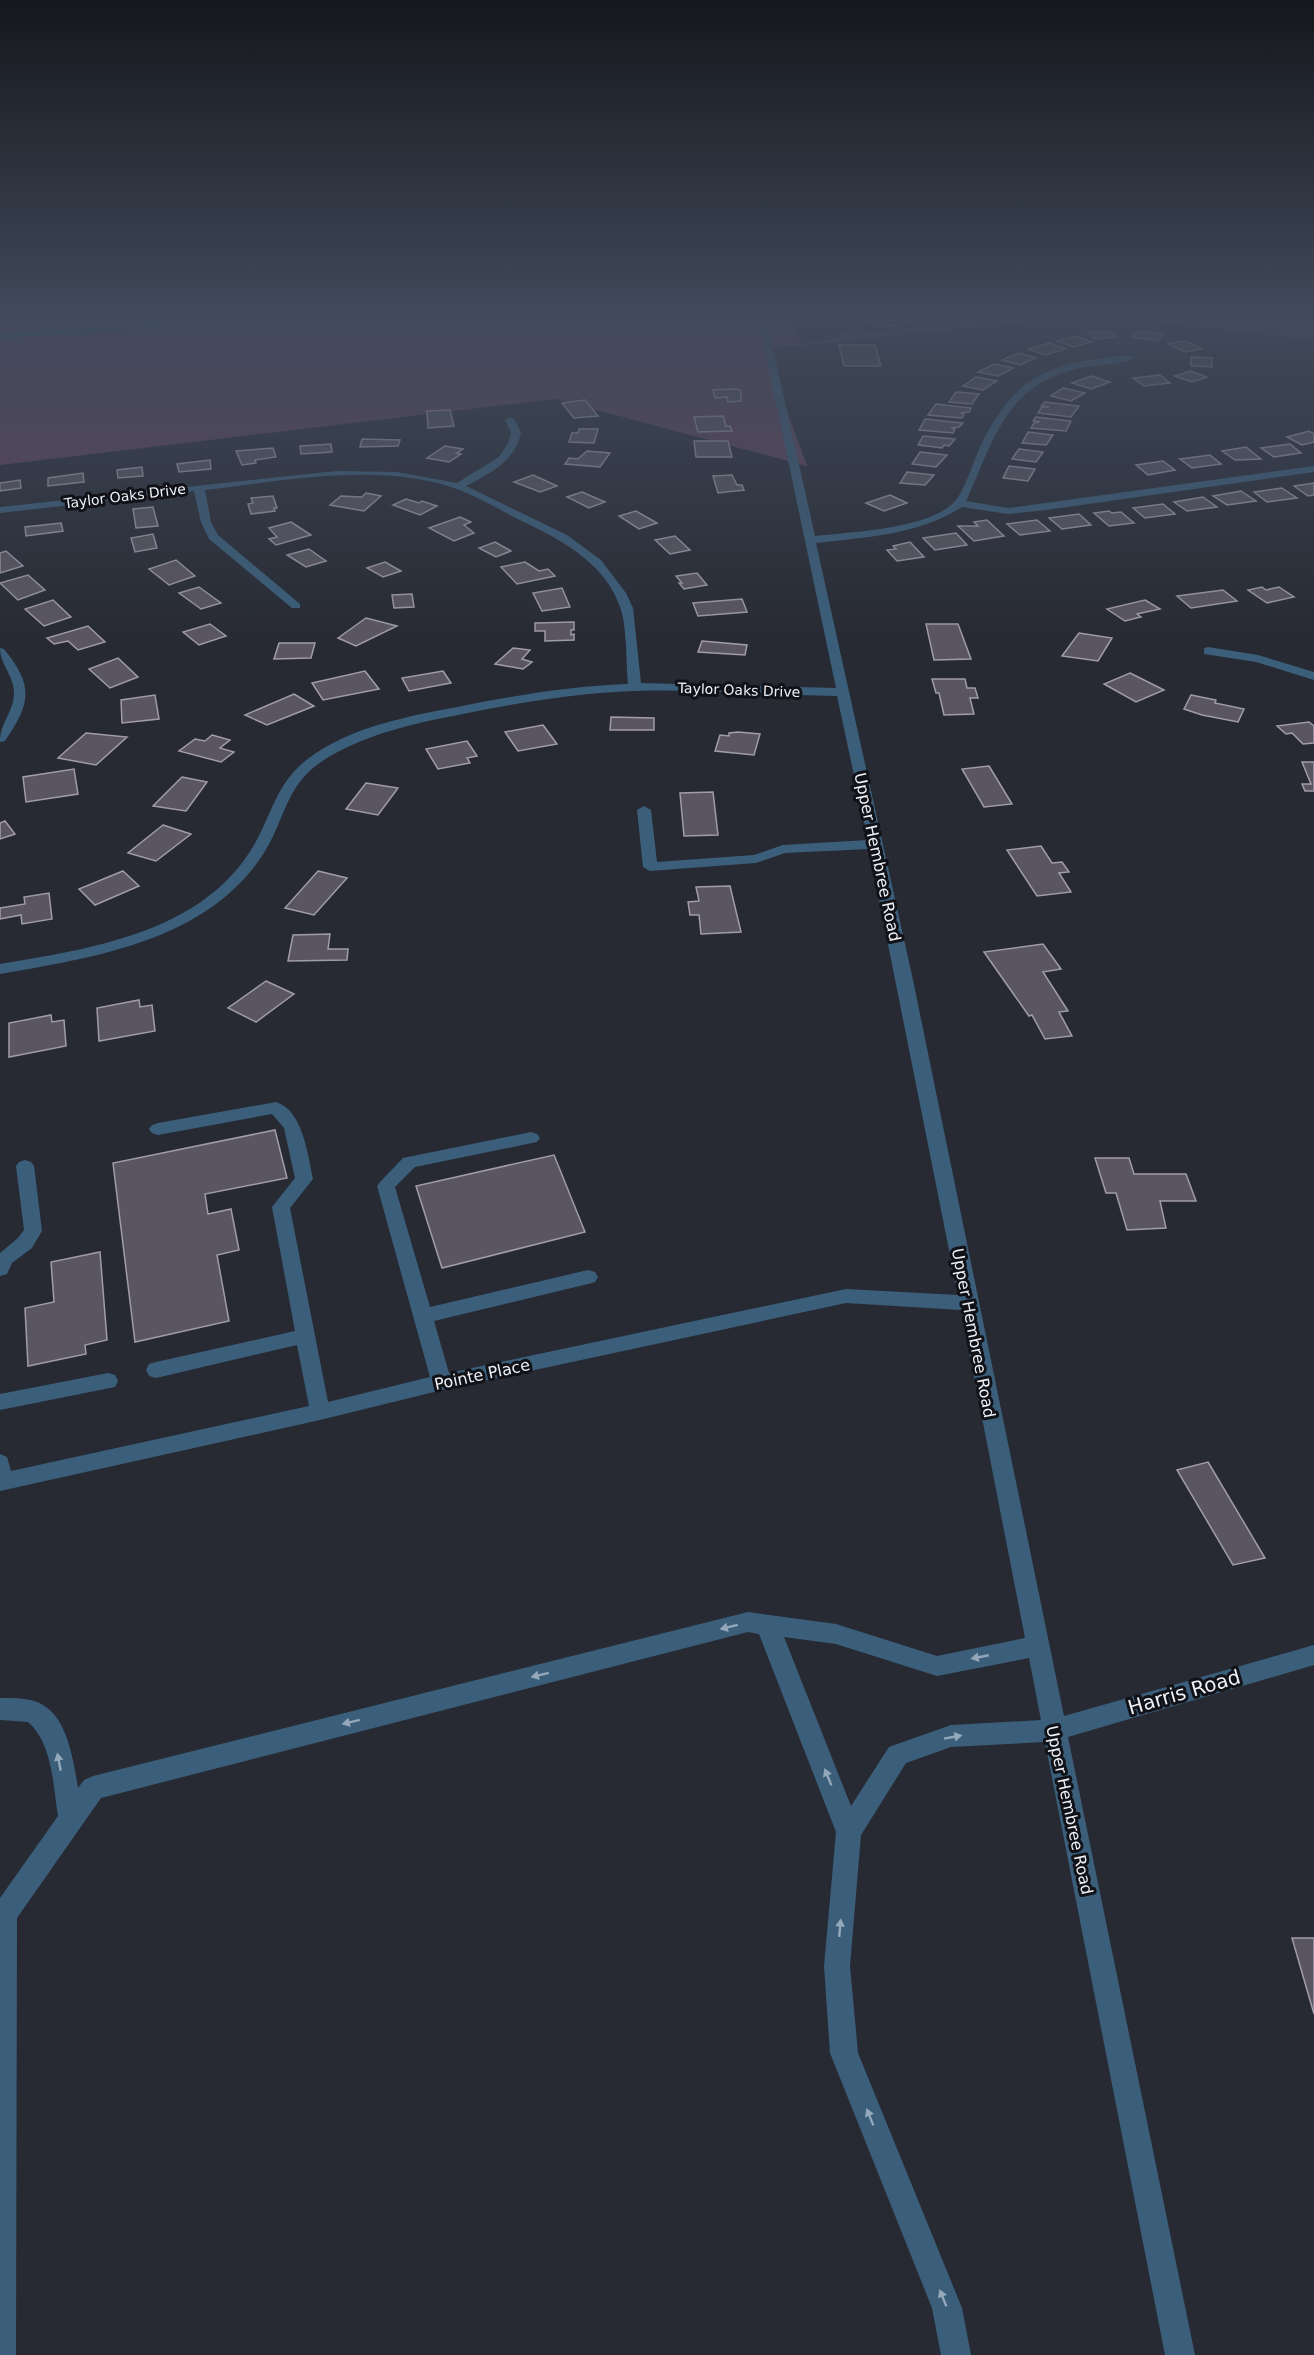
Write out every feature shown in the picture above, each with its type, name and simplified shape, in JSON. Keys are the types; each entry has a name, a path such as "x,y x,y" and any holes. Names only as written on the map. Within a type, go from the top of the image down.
{"street":[{"path":"458,486 496,465 510,453 516,433 511,423"},
{"name":"Upper Hembree Road","path":"785,423 876,844 1180,2355"},
{"path":"811,540 908,526 937,517 960,503 999,423"},
{"path":"960,503 1008,510 1037,508 1314,470"},
{"name":"Taylor Oaks Drive","path":"0,510 358,472 407,475 458,486 563,537 597,562 620,593 627,608 635,687"},
{"path":"199,488 206,522 213,537 296,606"},
{"path":"1208,651 1258,659 1311,672"},
{"path":"0,652 11,664 19,679 22,694 15,718 0,738"},
{"name":"Taylor Oaks Drive","path":"0,969 77,956 120,945 159,930 204,906 237,880 256,854 278,800 289,783 313,761 346,741 399,723 510,700 635,687 843,692"},
{"path":"644,810 650,867 756,859 783,849 876,844"},
{"path":"158,1129 276,1108 292,1127 304,1179 281,1207 320,1412"},
{"path":"442,1382 386,1186 409,1162 531,1138"},
{"path":"0,1269 5,1259 26,1243 33,1231 25,1166"},
{"path":"423,1316 588,1277"},
{"name":"Pointe Place","path":"0,1482 320,1412 442,1382 846,1296 968,1303"},
{"path":"156,1370 306,1336"},
{"path":"0,1402 108,1381"},
{"path":"0,1463 0,1482"},
{"path":"1,2355 2,1906 93,1788 748,1622 836,1634 937,1666 1037,1646"},
{"path":"767,1624 849,1832 837,1966 844,2053 946,2308 956,2355"},
{"name":"Harris Road","path":"849,1832 898,1755 951,1736 1053,1730 1314,1654"},
{"path":"0,1709 17,1709 36,1713 47,1723 55,1743 71,1819"}],"shaded area":[{"path":"0,423 354,423 0,465"},
{"path":"645,423 791,423 807,466"}],"building":[{"path":"428,423 453,423 454,426 428,428"},
{"path":"696,423 725,423 732,431 698,432"},
{"path":"923,423 963,423 959,427 951,428 955,429 953,433 919,430"},
{"path":"1034,423 1070,423 1066,431 1031,428"},
{"path":"579,429 598,429 594,443 569,442 572,433 578,433"},
{"path":"1309,431 1314,434 1314,442 1302,445 1287,437"},
{"path":"1028,432 1053,435 1046,445 1022,443"},
{"path":"923,436 955,439 949,446 944,445 942,448 918,445"},
{"path":"362,439 400,440 398,446 360,447"},
{"path":"694,441 728,441 732,457 696,457"},
{"path":"331,444 332,452 301,454 300,446"},
{"path":"1290,444 1301,453 1274,457 1261,448"},
{"path":"445,446 463,449 457,453 461,454 449,462 427,458"},
{"path":"1246,447 1261,459 1235,460 1222,451"},
{"path":"273,448 276,457 255,460 256,463 242,465 236,451"},
{"path":"1019,449 1043,452 1036,462 1012,459"},
{"path":"587,451 610,453 600,467 565,464 569,458 578,459"},
{"path":"920,452 947,455 936,467 912,464"},
{"path":"1210,455 1221,464 1192,468 1180,459"},
{"path":"210,460 211,469 179,472 177,464"},
{"path":"1163,461 1175,470 1148,475 1136,465"},
{"path":"1009,466 1035,469 1028,481 1003,478"},
{"path":"142,467 143,476 118,478 117,470"},
{"path":"907,472 934,475 925,485 900,483"},
{"path":"83,473 84,482 48,486 48,478"},
{"path":"533,475 557,486 540,492 514,482"},
{"path":"732,475 737,485 742,485 744,490 718,493 713,476"},
{"path":"20,480 21,488 0,491 0,483"},
{"path":"1314,483 1314,495 1308,496 1294,486"},
{"path":"1282,488 1297,498 1267,502 1254,492"},
{"path":"1241,491 1256,501 1227,505 1213,496"},
{"path":"582,492 605,502 589,508 567,497"},
{"path":"366,493 381,496 364,511 330,505 341,496 362,497"},
{"path":"890,495 907,503 884,511 866,503"},
{"path":"273,496 277,508 274,508 275,511 251,514 248,504 253,503 251,498"},
{"path":"1203,497 1217,507 1187,511 1174,502"},
{"path":"406,499 437,506 420,515 393,505"},
{"path":"1163,504 1175,514 1145,518 1133,508"},
{"path":"153,507 158,526 136,528 133,509"},
{"path":"636,511 657,523 639,529 619,516"},
{"path":"1121,512 1134,523 1109,526 1094,513"},
{"path":"1079,514 1091,525 1062,529 1049,518"},
{"path":"460,517 471,522 464,525 474,533 454,541 429,528"},
{"path":"987,520 1004,536 974,541 958,526 978,526 974,522"},
{"path":"1037,520 1050,531 1020,535 1007,524"},
{"path":"291,522 311,535 276,545 269,539 277,537 269,528"},
{"path":"61,523 63,531 26,536 25,527"},
{"path":"956,533 967,545 935,550 923,538"},
{"path":"153,534 157,548 135,552 131,538"},
{"path":"675,536 690,550 670,554 655,540"},
{"path":"495,542 511,551 496,557 479,548"},
{"path":"910,542 924,557 897,561 887,550 896,549 893,546"},
{"path":"309,549 326,561 306,567 287,555"},
{"path":"6,551 23,566 0,573 0,553"},
{"path":"176,560 195,576 169,585 149,569"},
{"path":"385,562 401,571 383,577 367,568"},
{"path":"525,562 539,571 548,569 555,576 517,584 501,567"},
{"path":"697,573 707,585 684,589 676,576"},
{"path":"28,575 45,590 18,600 0,583"},
{"path":"199,587 221,603 201,609 179,593"},
{"path":"1262,587 1266,590 1279,587 1294,597 1267,603 1248,590"},
{"path":"562,588 570,607 542,611 533,593"},
{"path":"1223,590 1237,601 1191,608 1177,596"},
{"path":"412,594 414,607 394,608 392,595"},
{"path":"742,599 747,612 698,616 693,603"},
{"path":"53,600 71,617 44,626 25,609"},
{"path":"1145,600 1160,609 1137,614 1141,617 1125,621 1107,609"},
{"path":"366,618 397,626 356,646 338,638"},
{"path":"574,622 571,635 574,634 574,640 545,641 545,631 535,631 535,623"},
{"path":"210,624 226,636 199,645 183,632"},
{"path":"926,624 958,624 971,659 934,660"},
{"path":"88,626 105,642 78,650 68,641 54,644 47,638"},
{"path":"1079,633 1112,638 1098,661 1062,656"},
{"path":"702,641 747,645 745,655 698,652"},
{"path":"279,643 315,643 311,658 274,659"},
{"path":"513,648 530,650 522,659 532,662 523,669 495,664"},
{"path":"118,658 138,677 110,688 89,669"},
{"path":"365,671 379,689 323,700 312,683"},
{"path":"443,671 451,683 409,691 402,678"},
{"path":"1130,673 1164,690 1136,702 1104,684"},
{"path":"932,679 965,679 967,688 975,688 978,698 970,698 974,714 944,715 939,693 936,693"},
{"path":"294,694 314,706 267,725 245,715"},
{"path":"155,695 159,719 122,723 121,700"},
{"path":"1191,695 1244,709 1238,722 1202,715 1184,709"},
{"path":"611,717 654,718 654,730 610,730"},
{"path":"1309,722 1314,726 1314,743 1303,744 1292,733 1286,734 1277,726"},
{"path":"543,725 557,744 518,751 505,732"},
{"path":"86,733 127,737 96,765 58,758"},
{"path":"729,733 760,734 754,755 715,751 720,735 729,736"},
{"path":"212,735 230,740 220,748 234,752 221,762 179,751 195,739 205,741"},
{"path":"467,741 477,756 467,758 470,763 438,769 426,749"},
{"path":"1302,762 1314,762 1314,791 1305,791 1302,784 1311,784"},
{"path":"989,766 1012,804 984,807 962,769"},
{"path":"74,769 78,794 26,802 23,777"},
{"path":"182,777 207,782 186,811 153,806"},
{"path":"366,783 398,788 378,815 346,809"},
{"path":"713,792 718,835 684,836 680,793"},
{"path":"5,821 15,834 0,839 0,823"},
{"path":"163,825 191,834 156,861 128,853"},
{"path":"1041,846 1052,863 1062,862 1069,872 1059,873 1071,892 1037,896 1007,850"},
{"path":"123,871 139,886 95,905 79,889"},
{"path":"318,871 347,878 314,915 285,908"},
{"path":"730,886 741,932 701,934 699,915 690,915 688,902 699,901 696,887"},
{"path":"49,893 52,919 22,924 21,915 0,919 0,908 25,904 24,897"},
{"path":"330,934 328,949 348,949 347,960 288,961 293,935"},
{"path":"1043,944 1061,969 1043,972 1068,1011 1059,1012 1072,1036 1045,1039 1032,1015 1029,1016 984,952"},
{"path":"266,981 294,994 256,1022 228,1008"},
{"path":"139,1000 140,1007 152,1005 155,1031 99,1041 97,1008"},
{"path":"51,1015 52,1022 64,1020 66,1046 9,1057 9,1023"},
{"path":"275,1130 287,1178 205,1194 208,1214 231,1209 239,1250 217,1255 229,1321 135,1342 113,1163"},
{"path":"554,1155 585,1232 442,1268 416,1186"},
{"path":"1095,1158 1129,1158 1134,1174 1186,1174 1196,1201 1160,1201 1166,1228 1127,1230 1116,1193 1106,1193"},
{"path":"100,1252 107,1340 85,1345 86,1354 28,1366 25,1308 54,1302 51,1262"},
{"path":"1208,1462 1265,1558 1233,1565 1177,1470"},
{"path":"1292,1938 1314,1938 1314,2014"}]}
